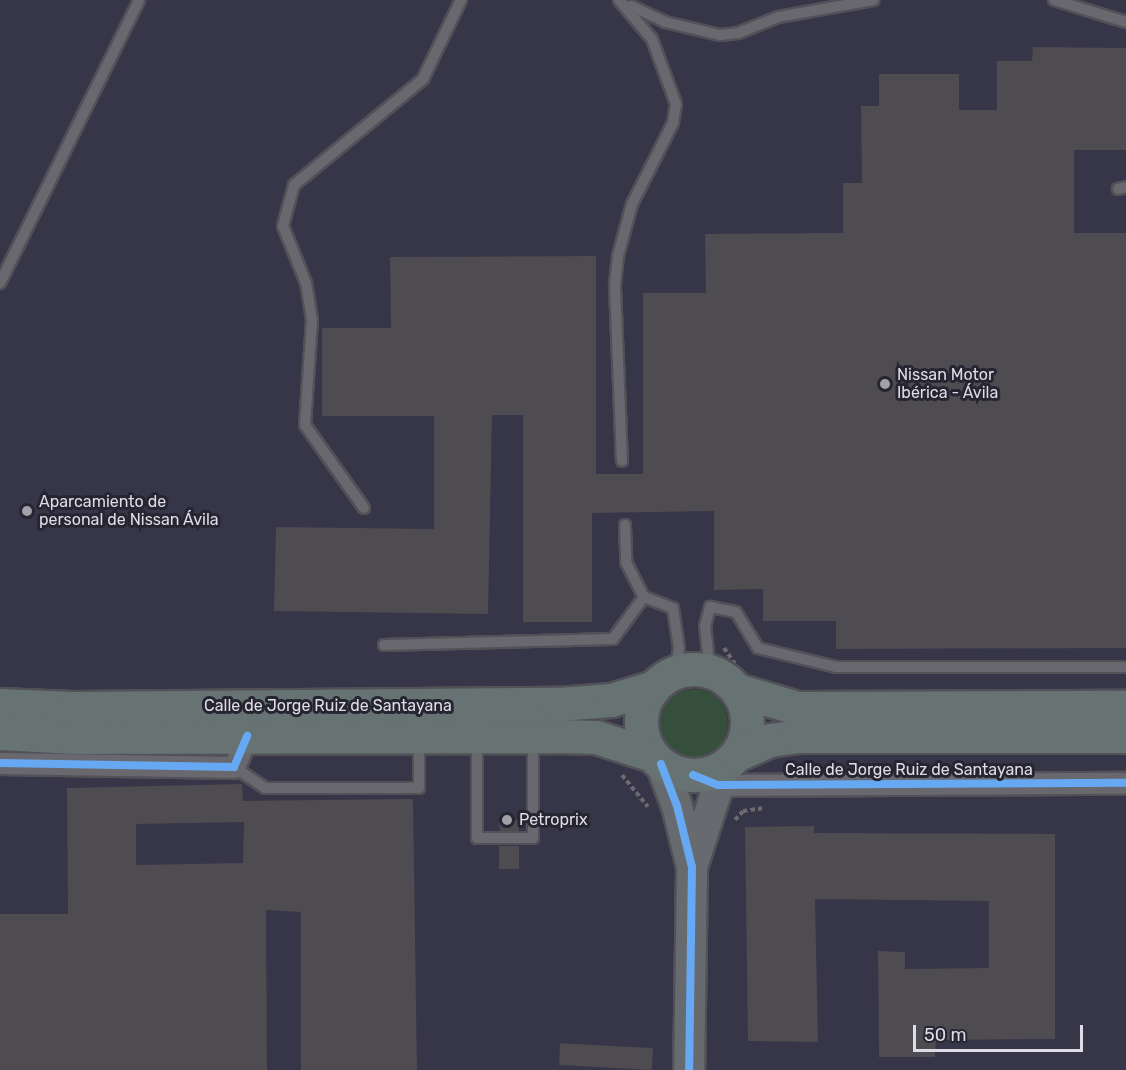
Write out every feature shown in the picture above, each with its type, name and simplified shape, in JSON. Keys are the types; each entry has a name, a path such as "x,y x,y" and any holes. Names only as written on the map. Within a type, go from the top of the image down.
{"highway":[{"name":"Calle de Jorge Ruiz de Santayana","path":"0,705 558,704 611,699 692,669 710,671"},
{"path":"710,671 737,690 796,708 1126,707"},
{"path":"656,759 641,720 665,680"},
{"path":"718,770 747,723 745,706 737,690"},
{"name":"Calle de Jorge Ruiz de Santayana","path":"0,733 596,737 656,759 718,770 770,740 797,736 1126,736"}],"street":[{"name":"Calle de Jorge Ruiz de Santayana","path":"234,767 247,736"},
{"path":"656,759 677,806 692,867"},
{"path":"0,763 234,767"},
{"path":"689,1070 692,867 718,770"},
{"name":"Calle de Jorge Ruiz de Santayana","path":"718,770 1126,783"}],"lane":[{"path":"0,283 139,0"},
{"path":"364,508 305,425 312,320 306,283 283,226 294,186 423,78 461,0"},
{"path":"620,0 649,16 720,35 738,33 778,17 873,0"},
{"path":"620,0 652,39 676,104 673,123 632,204 618,256 615,287 622,460"},
{"path":"1054,0 1126,22"},
{"path":"625,525 626,562 644,597 673,608 678,648 665,680"},
{"path":"384,645 613,639 644,597"},
{"path":"710,671 705,626 710,607 736,612 758,648 836,667 1126,667"},
{"path":"234,767 265,788 419,788 419,736"},
{"path":"477,736 477,838 533,838 533,736"}],"shaded area":[{"path":"0,0 1126,0 1126,1070 0,1070"}],"green space":[{"path":"687,689 701,689 713,694 723,704 728,723 723,742 713,752 701,757 687,757 675,752 665,742 660,730 660,716 665,704 675,694"}],"building":[{"name":"Nissan Motor Ibérica - Ávila","path":"1033,47 1126,48 1126,150 1074,150 1074,233 1126,233 1126,648 836,649 836,621 763,621 763,589 714,590 714,511 592,513 592,622 523,622 523,415 492,415 488,614 274,611 276,527 434,529 434,416 322,416 322,328 391,328 390,257 596,256 596,474 643,474 643,293 706,293 705,234 843,233 843,183 862,183 861,106 879,106 879,74 959,74 959,110 997,110 997,61 1032,61"},
{"path":"242,784 243,801 413,799 417,1070 301,1070 301,912 266,910 267,1070 0,1070 0,914 68,914 67,788","holes":["244,822 243,863 136,865 136,824"]},
{"path":"518,820 519,831 500,833 499,822"},
{"path":"814,826 814,833 1055,834 1055,1039 936,1040 935,1057 879,1057 878,951 905,952 905,969 989,968 989,901 815,899 818,1042 748,1041 745,827"},
{"path":"499,846 519,846 519,869 499,869"},
{"path":"560,1043 653,1048 652,1070 559,1065"}],"cycle path":[{"path":"0,763 234,767 247,736"},
{"path":"661,764 677,806 692,867 689,1070"},
{"path":"693,775 718,785 1126,783"}],"place":[{"name":"Nissan Motor Ibérica - Ávila","path":"885,384"},
{"name":"Aparcamiento de personal de Nissan Ávila","path":"27,511"},
{"name":"Petroprix","path":"507,820"}]}
